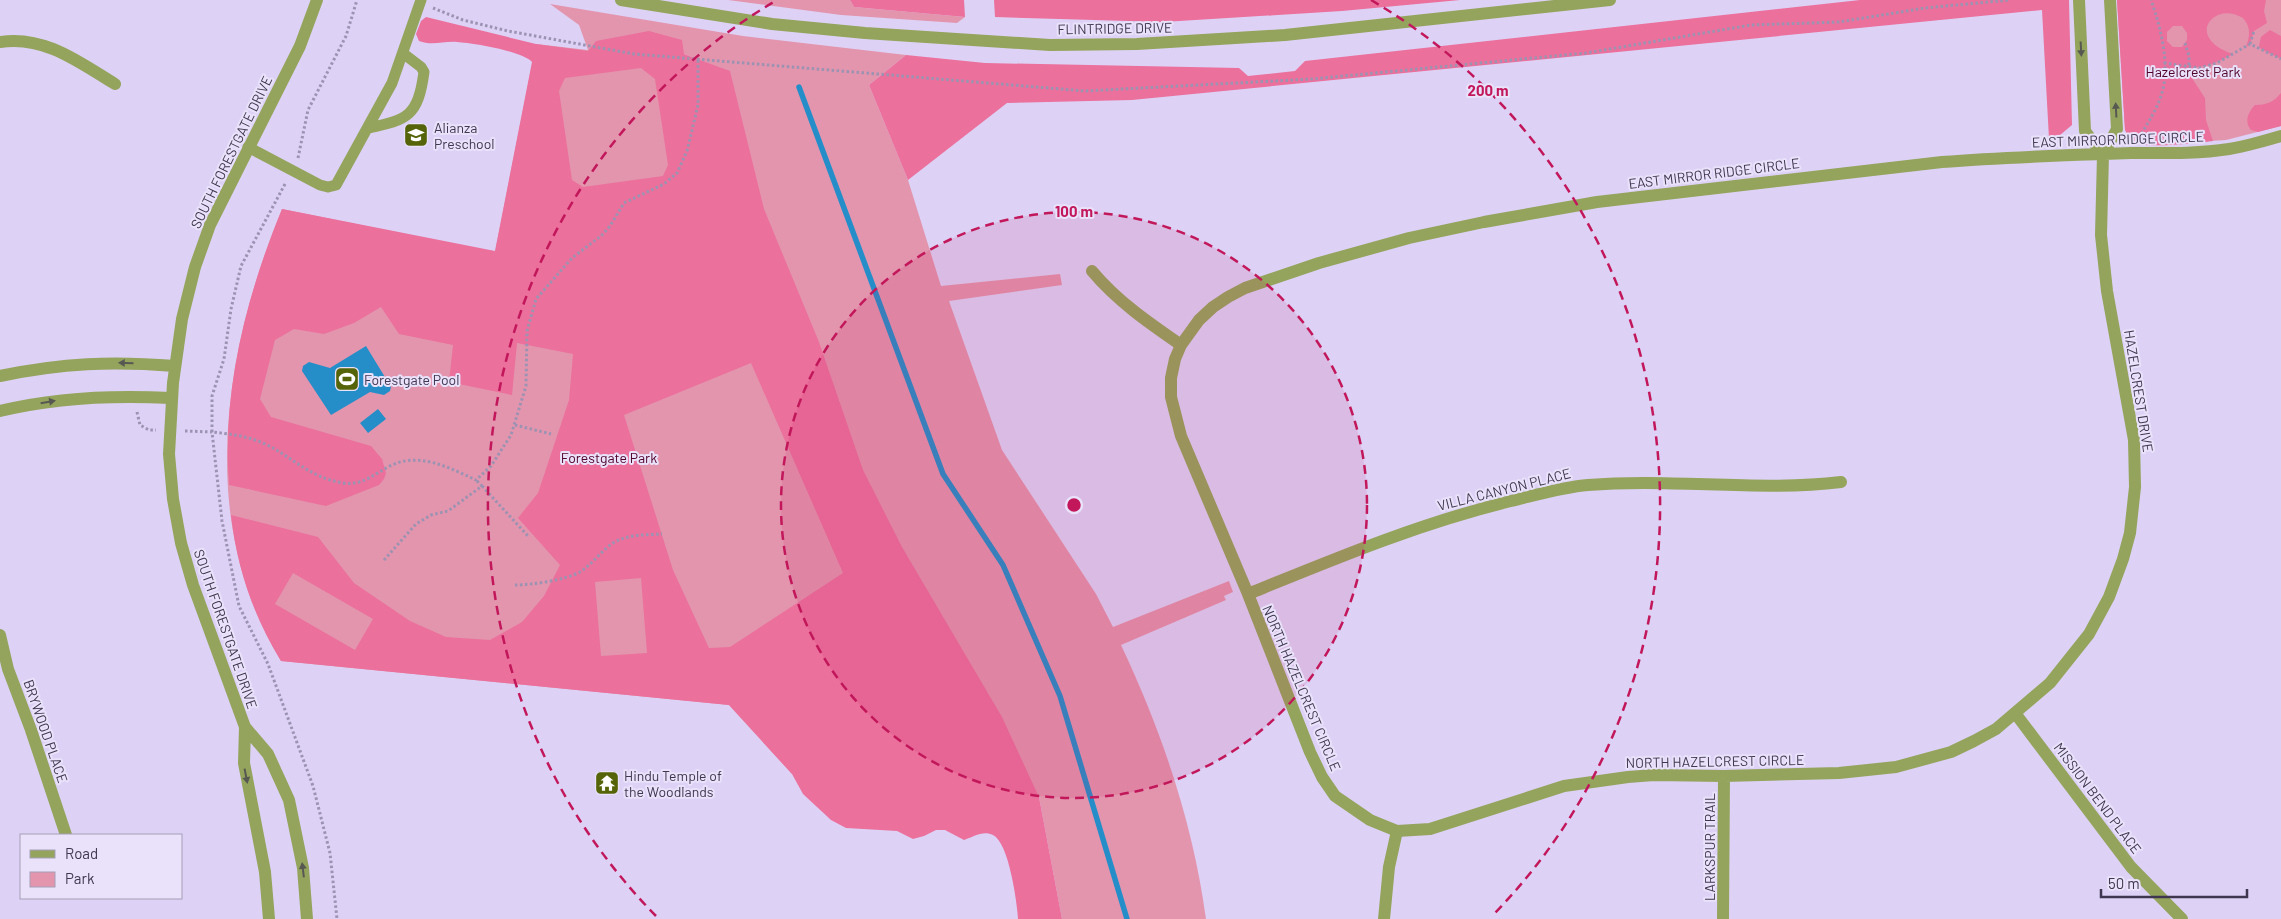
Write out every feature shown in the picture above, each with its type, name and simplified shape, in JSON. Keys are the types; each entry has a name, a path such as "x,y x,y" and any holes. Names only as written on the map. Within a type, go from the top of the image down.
{"street":[{"name":"SOUTH FORESTGATE DRIVE","path":"307,919 303,868 289,800 268,754 246,728 193,585 180,543 173,499 169,454 171,398 175,366 182,319 195,267 210,225 300,46 317,0"},
{"name":"FLINTRIDGE DRIVE","path":"621,0 772,24 874,34 1050,45 1137,44 1285,35 1610,0"},
{"path":"2079,0 2085,131 2103,155"},
{"name":"HAZELCREST DRIVE","path":"2015,714 2050,683 2089,634 2108,597 2123,559 2133,512 2136,480 2134,440 2107,292 2100,235 2103,155 2117,129 2110,0"},
{"path":"0,42 17,40 58,50 115,84"},
{"name":"EAST MIRROR RIDGE CIRCLE","path":"1181,345 1199,320 1213,307 1245,288 1319,263 1409,238 1484,222 1597,202 1942,162 1992,158 2130,153 2183,154 2229,149 2281,136"},
{"path":"1092,270 1102,282 1138,314 1181,345"},
{"name":"NORTH HAZELCREST CIRCLE","path":"1181,345 1175,359 1171,378 1171,397 1175,418 1322,777 1335,796 1370,820 1397,831 1430,829 1564,786 1654,775 1724,776 1839,773 1896,767 1951,752 1996,729 2015,714"},
{"path":"0,376 82,363 132,363 175,366"},
{"path":"0,411 66,399 124,396 171,398"},
{"name":"VILLA CANYON PLACE","path":"1248,594 1424,525 1480,508 1586,485 1656,482 1774,487 1808,486 1841,482"},
{"name":"BRYWOOD PLACE","path":"0,635 8,669 31,730 66,834"},
{"name":"MISSION BEND PLACE","path":"2015,714 2126,860 2182,919"},
{"name":"SOUTH FORESTGATE DRIVE","path":"246,728 244,763 266,872 269,919"},
{"name":"LARKSPUR TRAIL","path":"1723,919 1724,776"},
{"path":"1384,919 1389,867 1397,831"}],"lane":[{"path":"248,148 324,187 336,185 392,83 404,54 421,0"},
{"path":"368,128 400,120 414,108 424,72 421,67 404,54"}],"path":[{"path":"337,919 330,853 313,786 268,664 239,606 222,522 212,432 212,396 224,359 231,308 241,266 298,159 308,110 346,36 357,0"},
{"path":"2130,153 2161,98 2164,64 2158,18 2151,0"},
{"path":"2164,64 2199,68 2217,62 2250,44 2254,31"},
{"path":"2185,43 2189,56 2189,67"},
{"path":"2250,44 2281,60"},
{"path":"476,480 491,466 506,447 515,424 526,386 527,331 536,299 572,258 602,235 624,203 664,184 677,173 689,144 698,105 698,60"},
{"path":"515,424 551,434"},
{"path":"212,432 266,444 304,469 344,483 364,480 393,464 414,460 426,460 449,467 476,480 528,536"},
{"path":"384,560 416,524 431,515 448,511 482,486"},
{"path":"515,585 535,585 578,573 592,564 611,544 632,536 662,534"}],"green space":[{"path":"728,0 850,0 854,7 965,17 957,23 841,15"},
{"path":"850,0 964,0 965,17 854,7"},
{"path":"994,0 1460,0 1342,11 1163,22 995,17"},
{"path":"1860,0 2069,0 2072,125 2059,136 2049,139 2042,10 1132,100 1007,103 908,180 869,85 906,55 985,63 1239,68 1248,76 1295,71 1305,61"},
{"name":"Hazelcrest Park","path":"2117,0 2281,0 2281,126 2226,140 2148,145 2136,143 2125,130"},
{"path":"2117,0 2266,0 2264,11 2267,23 2254,31 2250,44 2246,47 2249,32 2243,18 2232,14 2223,14 2214,17 2209,23 2207,30 2210,39 2218,47 2233,54 2208,65 2193,67 2190,75 2205,98 2206,120 2213,141 2172,145 2140,144 2134,142 2125,130","holes":["2173,26 2182,26 2187,33 2187,40 2182,47 2173,47 2167,41 2167,32"]},
{"name":"Forestgate Park","path":"550,4 743,36 906,55 869,85 908,180 941,286 1060,274 1062,285 949,301 1002,450 1096,594 1113,627 1229,581 1233,592 1224,596 1226,600 1121,645 1150,711 1174,779 1193,848 1206,919 1062,919 1039,797 792,774 729,705 281,661 254,608 237,552 228,495 228,436 233,378 245,320 262,264 282,209 495,252 536,44 588,50 579,25","holes":["596,41 684,54 726,70"]},
{"name":"Forestgate Park","path":"426,17 536,44 588,51 596,41 649,31 682,40 684,54 730,71 764,209 819,342 863,470 902,547 1002,717 1039,797 1062,919 1018,919 1008,861 999,840 993,835 982,834 964,840 945,830 936,830 913,839 897,831 846,828 831,820 803,794 792,774 729,705 281,661 254,609 237,554 231,515 318,537 354,583 410,621 446,637 490,640 522,622 544,596 560,565 518,518 538,493 569,400 573,354 517,343 512,395 449,382 453,345 399,334 381,307 354,323 324,334 294,329 275,340 260,399 271,417 371,446 382,459 386,473 379,485 326,506 229,485 229,414 239,344 258,276 282,209 495,251 532,62 518,54 485,46 457,42 433,43 419,41 416,34 421,21","holes":["641,68 655,79 668,165 663,176 583,187 572,180 559,91 565,78","751,363 843,573 730,647 709,648 673,570 624,415","293,573 373,619 355,650 275,604","641,578 647,653 601,656 595,582"]},
{"path":"2270,30 2281,36 2281,59 2261,49 2259,46 2261,37"},
{"path":"2281,93 2281,126 2258,132 2251,130 2247,120 2255,105 2270,102"}],"water":[{"name":"Forestgate Pool","path":"366,346 391,387 390,391 384,395 370,392 331,415 302,371 303,366 309,362 330,368"},
{"path":"378,409 386,419 368,433 360,423"}],"waterway":[{"path":"799,87 943,474 1003,565 1060,696 1127,919"}],"place":[{"name":"Alianza Preschool","path":"416,135"},
{"name":"Forestgate Pool","path":"347,379"},
{"name":"Hindu Temple of the Woodlands","path":"607,783"}]}
